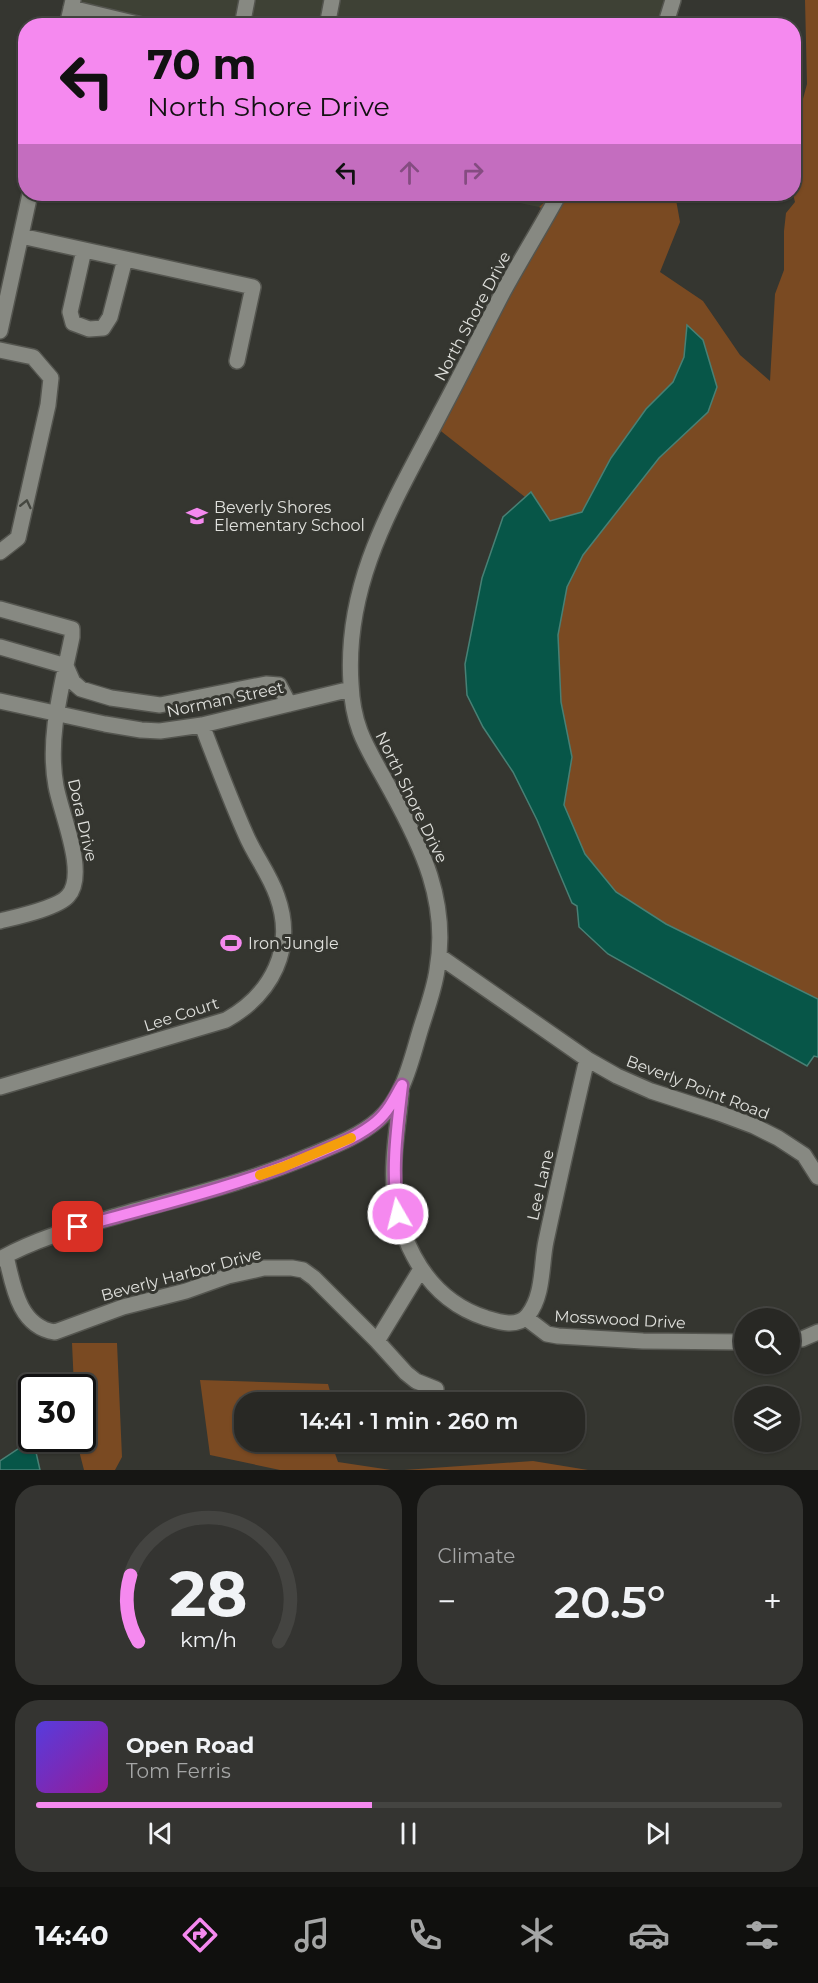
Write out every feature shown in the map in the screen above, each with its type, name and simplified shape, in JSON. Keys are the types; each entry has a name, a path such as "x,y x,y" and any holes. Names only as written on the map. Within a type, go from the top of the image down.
{"street":[{"path":"243,18 246,0"},
{"path":"329,18 332,0"},
{"path":"667,18 672,0"},
{"path":"72,4 119,18"},
{"path":"0,332 28,201"},
{"name":"North Shore Drive","path":"3,1258 33,1243 78,1227 262,1174 347,1140 369,1127 383,1115 402,1085 433,989 439,956 440,917 433,882 414,836 361,738 351,689 351,632 361,582 391,507 504,291 555,201"},
{"path":"21,236 254,287 237,361"},
{"path":"84,250 70,312 73,323 89,329 103,328 110,317 125,259"},
{"path":"0,350 33,357 51,378 48,405 18,538 0,552"},
{"name":"Dora Drive","path":"0,609 72,629 56,713 54,764 55,785 75,858 76,873 74,886 62,902 0,921"},
{"path":"0,647 66,666 73,682 81,688 111,698 160,705 266,684 279,685 289,704"},
{"name":"Norman Street","path":"0,701 141,730 160,730 202,725 351,689"},
{"name":"Lee Court","path":"0,1087 226,1020 253,1001 275,972 283,942 283,925 277,896 236,813 202,725"},
{"name":"Beverly Point Road","path":"439,956 587,1059 651,1092 719,1113 778,1138 804,1155 818,1177"},
{"name":"Lee Lane","path":"526,1318 537,1298 545,1245 587,1059"},
{"path":"402,1085 394,1162 394,1190 398,1214 406,1239 421,1269 440,1291 470,1313 501,1322 514,1322 526,1318"},
{"name":"Beverly Harbor Drive","path":"3,1258 29,1319 36,1326 55,1332 123,1307 186,1291 228,1276 264,1268 281,1267 303,1270 314,1278 406,1373 436,1389"},
{"path":"377,1341 421,1269"},
{"name":"Mosswood Drive","path":"526,1318 548,1334 558,1336 643,1341 734,1342"},
{"path":"800,1339 818,1332"}],"shaded area":[{"path":"80,0 670,0 666,18 77,18"},
{"path":"805,0 818,0 818,999 666,924 616,892 585,854 564,805 572,757 561,702 558,635 567,587 583,555 659,458 708,412 687,326 684,357 673,382 646,409 611,458 582,512 550,522 531,492 525,497 428,421 541,208 539,207 545,201 676,201 680,222 660,272 703,301 740,355 770,381 775,294 784,270 786,213 795,201 801,201 801,106 807,84"},
{"path":"511,201 545,201 539,207"},
{"path":"687,325 703,340 717,387 708,412 659,458 583,555 567,587 558,635 561,702 572,757 564,805 585,854 616,892 666,924 818,999 818,1057 814,1056 807,1066 608,954 579,927 577,906 572,903 537,820 513,772 483,727 467,695 465,664 482,578 503,517 531,492 550,521 582,512 611,458 646,409 673,382 684,357"},
{"path":"72,1343 117,1343 122,1457 115,1470 84,1470 79,1452 96,1452 96,1374 73,1374"},
{"path":"200,1380 328,1384 330,1392 234,1392 234,1452 334,1452 338,1462 391,1470 280,1470 210,1455"},
{"path":"18,1449 18,1452 36,1452 40,1470 0,1470 0,1461"},
{"path":"533,1461 588,1470 404,1470"}],"slow traffic":[{"path":"260,1175 351,1138"}],"place":[{"name":"Beverly Shores Elementary School","path":"197,516"},
{"name":"Iron Jungle","path":"231,943"}],"route":[{"path":"78,1227 251,1178 347,1140 375,1123 383,1115 402,1085 394,1162 394,1190 398,1214"}]}
